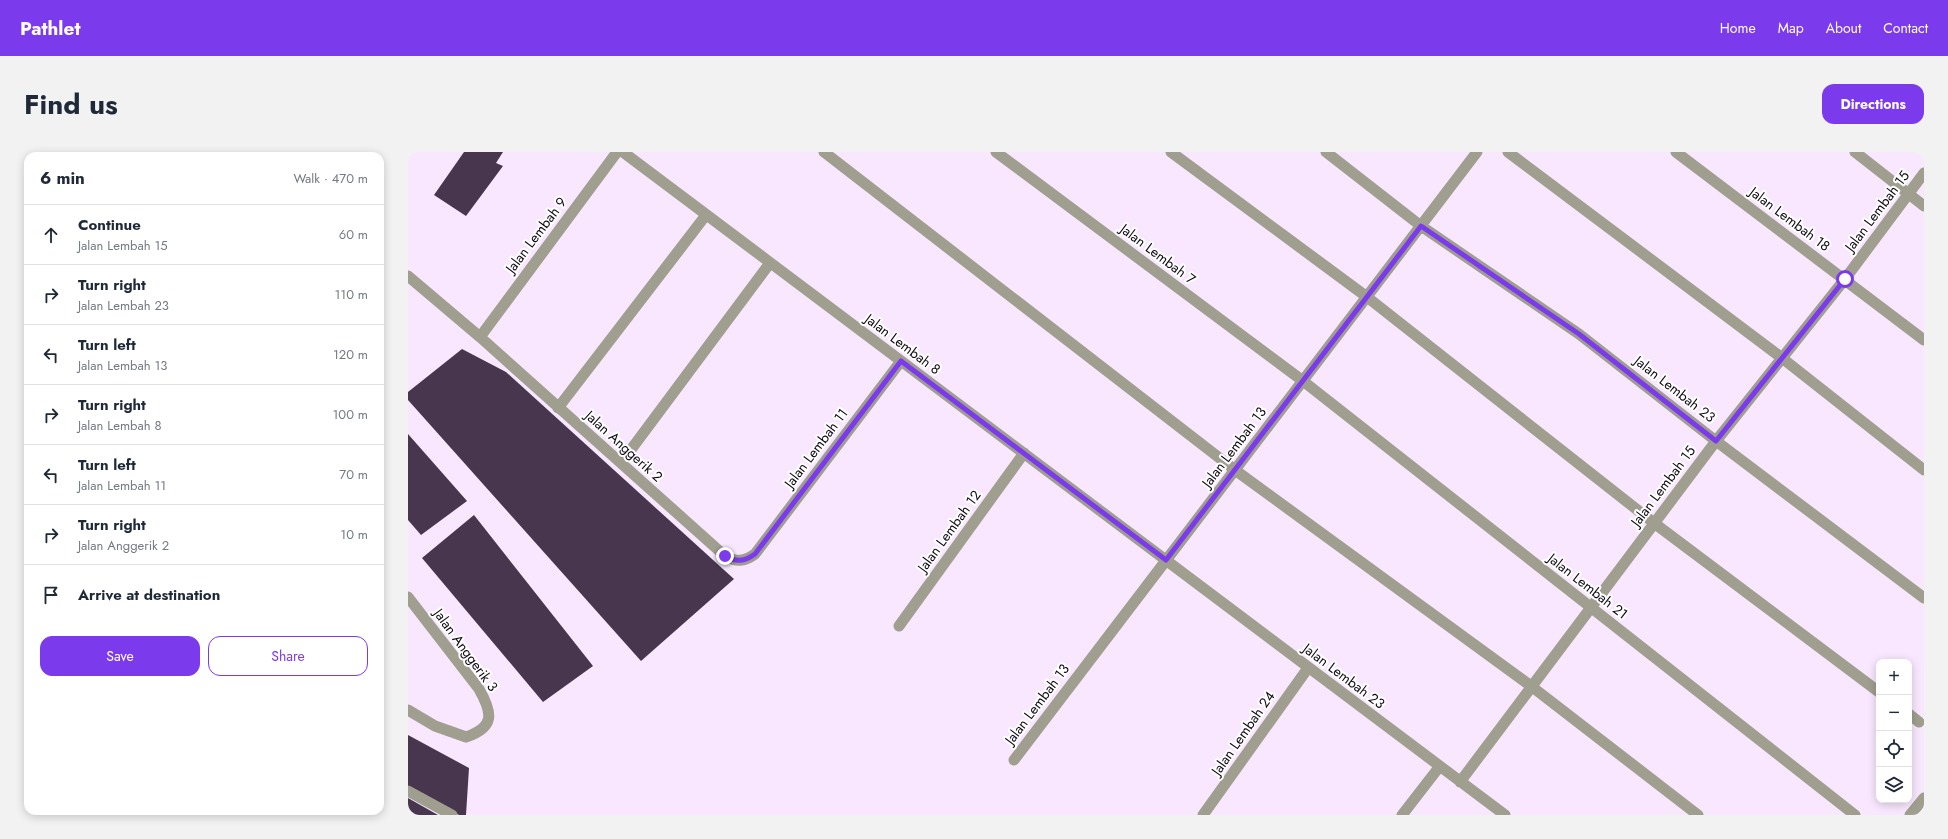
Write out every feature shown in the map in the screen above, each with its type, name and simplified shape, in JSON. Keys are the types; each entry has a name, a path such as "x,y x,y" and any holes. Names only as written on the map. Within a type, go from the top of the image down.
{"street":[{"name":"Jalan Lembah 9","path":"480,337 617,152"},
{"name":"Jalan Lembah 8","path":"623,152 1166,560"},
{"path":"824,152 1235,470 1531,686 1698,815"},
{"name":"Jalan Lembah 7","path":"996,152 1303,380"},
{"path":"1171,152 1367,297 1654,523 1876,690"},
{"name":"Jalan Lembah 23","path":"1326,152 1421,226 1579,334 1716,441 1924,598"},
{"name":"Jalan Lembah 13","path":"1014,760 1477,152"},
{"path":"1508,152 1782,358 1924,470"},
{"name":"Jalan Lembah 18","path":"1676,152 1924,340"},
{"path":"1855,152 1924,206"},
{"name":"Jalan Lembah 15","path":"1460,782 1716,441 1845,279 1924,174"},
{"path":"558,408 706,215"},
{"path":"621,463 770,263"},
{"name":"Jalan Anggerik 2","path":"408,276 480,337 725,556 732,560 740,561 748,559 755,554"},
{"name":"Jalan Lembah 11","path":"755,554 901,361"},
{"name":"Jalan Lembah 21","path":"1303,380 1855,815"},
{"name":"Jalan Lembah 12","path":"899,626 1024,453"},
{"name":"Jalan Lembah 23","path":"1166,560 1505,815"},
{"name":"Jalan Anggerik 3","path":"408,597 479,689 490,713 486,724 477,732 466,737 435,726 408,710"},
{"name":"Jalan Lembah 24","path":"1203,815 1308,668"},
{"path":"1912,716 1919,722"},
{"path":"1402,815 1440,766"},
{"path":"408,791 452,815"},
{"path":"1910,815 1924,798"}],"building":[{"path":"464,152 503,152 496,163 503,166 466,216 434,195"},
{"path":"462,349 506,372 734,579 641,661 408,400 408,392"},
{"path":"408,434 467,501 421,535 408,520"},
{"path":"474,515 593,666 543,702 422,558"},
{"path":"408,735 469,768 466,815 459,815 408,787"},
{"path":"408,798 438,815 408,815"}],"route":[{"path":"725,556 732,560 740,561 748,559 755,554 901,361 1166,560 1421,226 1579,334 1716,441 1845,279"}]}
